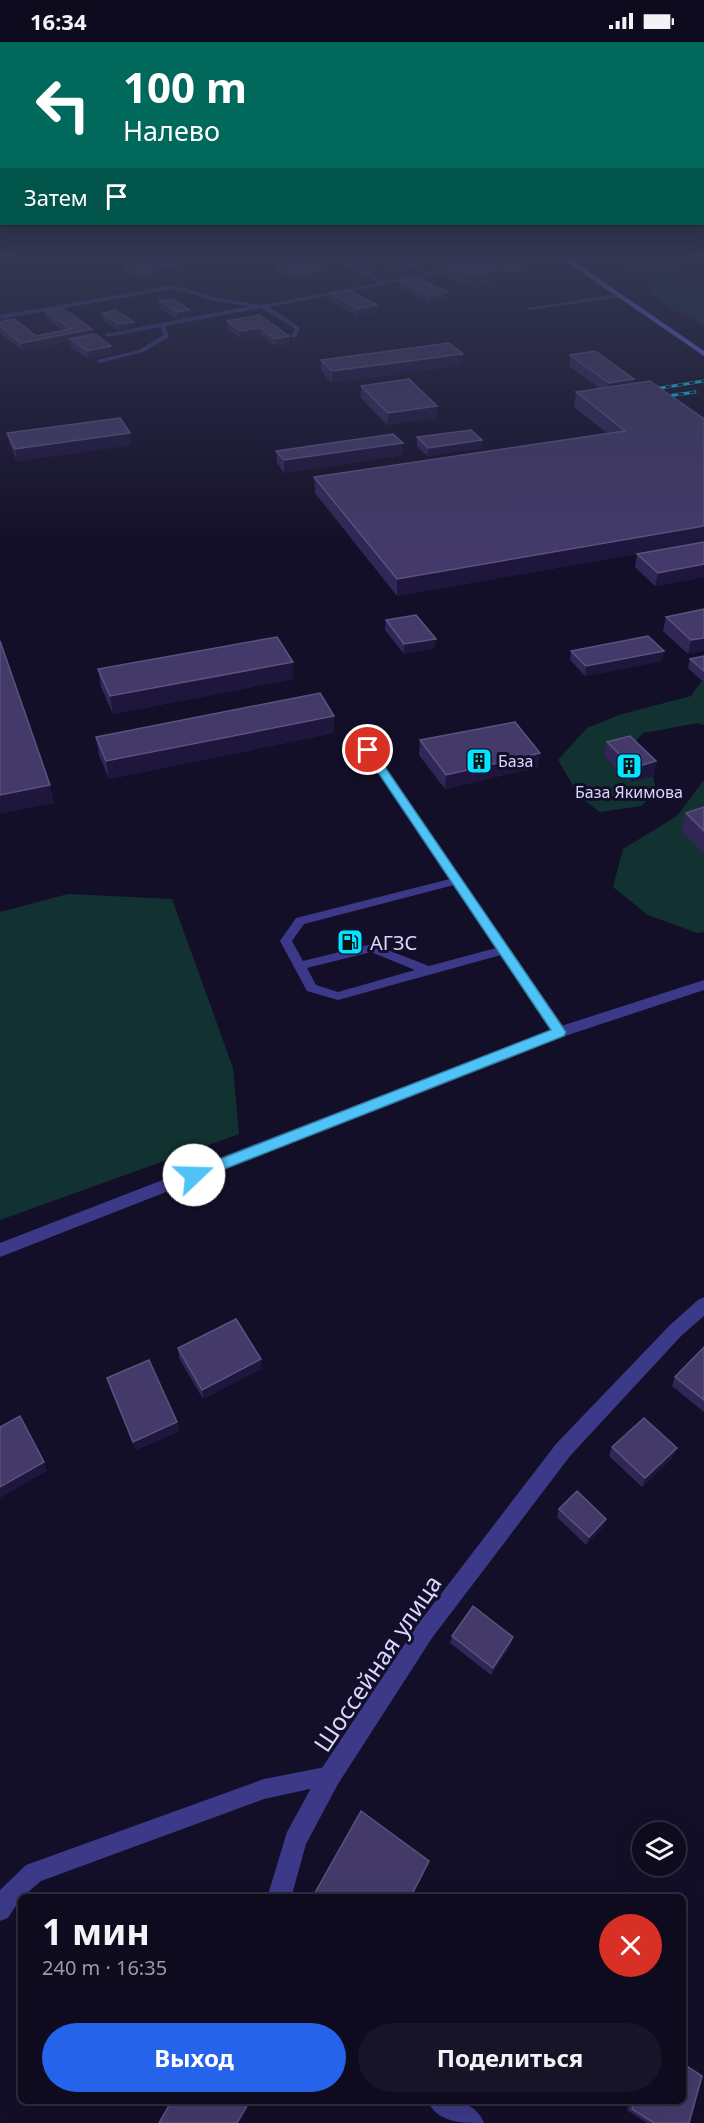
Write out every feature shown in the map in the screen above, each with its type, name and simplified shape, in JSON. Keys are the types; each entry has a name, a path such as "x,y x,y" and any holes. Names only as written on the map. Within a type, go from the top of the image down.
{"street":[{"path":"0,1250 560,1032 704,985"},
{"name":"Шоссейная улица","path":"330,1776 425,1631 563,1450 676,1330 704,1305"},
{"path":"280,1894 295,1840 330,1776"},
{"path":"444,2104 471,2123"}],"lane":[{"path":"99,361 132,353"},
{"path":"368,750 560,1032"},
{"path":"456,880 300,921 286,941 311,988 338,996 503,950"},
{"path":"299,966 372,948 428,971"},
{"name":"Шоссейная улица","path":"0,1910 6,1899 33,1873 264,1789 330,1776"}],"green space":[{"path":"704,681 704,725 698,723 643,733 627,750 630,782 653,776 656,792 641,806 600,812 579,796 558,760 587,728 619,715 691,696"},
{"path":"704,780 704,932 697,933 648,915 613,887 623,849 677,816"},
{"path":"68,894 172,899 233,1068 239,1134 0,1220 0,912"}],"building":[{"path":"373,353 463,354 332,371 321,360"},
{"path":"598,353 634,379 609,383 570,355"},
{"path":"409,379 437,406 388,413 361,386"},
{"path":"650,381 704,419 704,526 397,579 314,477 625,431 576,392"},
{"path":"120,418 130,433 15,449 7,433"},
{"path":"471,430 482,440 428,448 417,437"},
{"path":"393,434 403,443 284,460 276,451"},
{"path":"704,542 704,564 658,573 637,554"},
{"path":"704,609 704,638 691,640 666,617"},
{"path":"416,615 436,639 404,644 386,620"},
{"path":"648,636 664,651 586,666 571,651"},
{"path":"277,637 293,662 110,696 98,669"},
{"path":"0,641 50,785 0,795"},
{"path":"704,656 704,671 690,659"},
{"path":"320,693 334,716 106,761 96,737"},
{"path":"515,722 540,753 446,775 420,740"},
{"path":"630,736 656,761 633,768 607,742"},
{"path":"704,807 704,831 686,813"},
{"path":"236,1319 261,1359 202,1390 178,1348"},
{"path":"704,1347 704,1400 675,1377"},
{"path":"149,1360 177,1422 133,1442 107,1378"},
{"path":"20,1416 44,1462 0,1487 0,1427"},
{"path":"644,1418 677,1448 645,1478 612,1447"},
{"path":"577,1491 606,1519 589,1537 559,1509"},
{"path":"473,1606 513,1637 493,1668 452,1636"},
{"path":"361,1811 429,1861 412,1894 314,1894"},
{"path":"686,2066 702,2076 689,2123 654,2123 632,2109 633,2104 686,2104"},
{"path":"170,2104 248,2104 237,2123 159,2123"}],"railway":[{"path":"642,391 704,381"},
{"path":"654,398 695,392"}],"place":[{"name":"База","path":"479,761"},
{"name":"База Якимова","path":"629,766"},
{"name":"АГЗС","path":"350,942"}],"route":[{"path":"194,1175 560,1032 368,750"}]}
